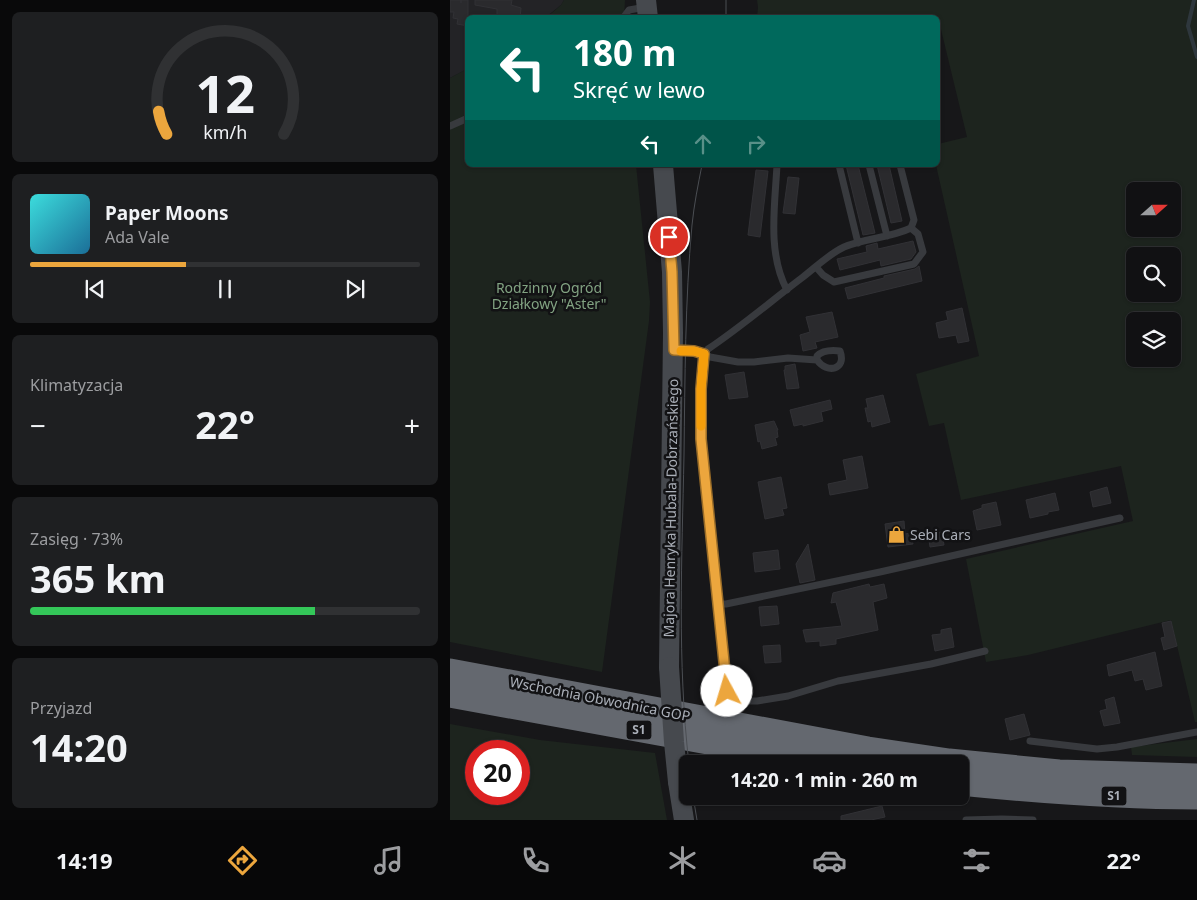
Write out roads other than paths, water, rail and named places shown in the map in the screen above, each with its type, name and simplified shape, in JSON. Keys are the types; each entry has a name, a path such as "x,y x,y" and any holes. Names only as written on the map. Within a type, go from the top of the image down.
{"highway":[{"name":"Wschodnia Obwodnica GOP","path":"450,671 868,749 949,761 1059,772 1197,776"},
{"name":"Wschodnia Obwodnica GOP","path":"450,695 780,755"},
{"name":"S1","path":"969,784 1105,795 1197,797"}],"street":[{"name":"Majora Henryka Hubala-Dobrzańskiego","path":"663,167 672,272 674,350 669,667 674,742 684,820"}],"lane":[{"path":"625,15 629,10 647,8"},
{"path":"450,126 465,119"},
{"path":"777,167 773,234 780,278 786,290"},
{"path":"839,167 858,243"},
{"path":"870,167 887,236"},
{"path":"901,167 914,220 911,228 904,232 844,248 708,349 704,354 701,389 701,439 727,691 734,698 743,701 757,701 788,696 838,681 930,664 986,650"},
{"path":"816,268 834,282 914,264 923,252 918,234 911,228"},
{"path":"674,350 694,351 710,357 738,362 788,358 817,360"},
{"path":"718,604 726,604 880,572 1120,518"},
{"path":"1030,742 1097,749 1197,732"},
{"path":"966,820 1033,820"}],"waterway":[{"path":"1194,0 1188,26 1197,57"}],"tram line":[{"path":"726,0 726,15"},
{"path":"688,755 683,687 681,610 686,340 692,225 702,167"},
{"path":"694,805 697,820"}],"place":[{"name":"Sebi Cars","path":"896,535"}],"park label":[{"name":"Rodzinny Ogród Działkowy \"Aster\"","path":"549,296"}]}
